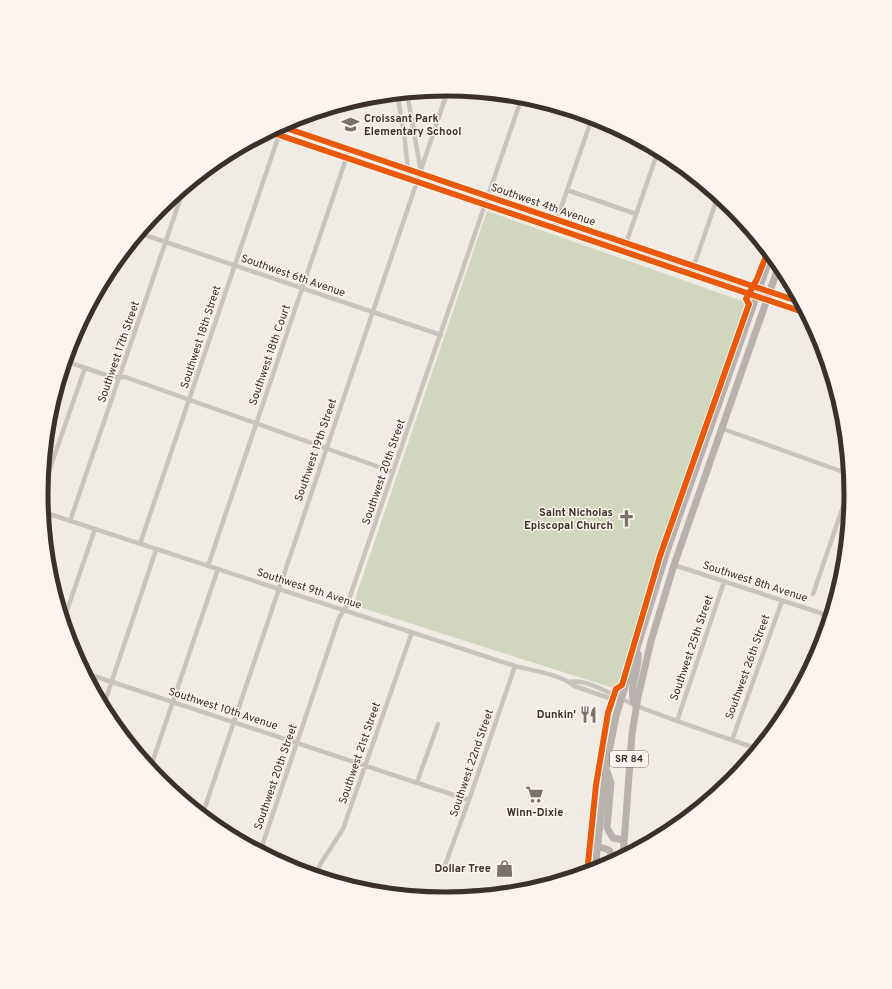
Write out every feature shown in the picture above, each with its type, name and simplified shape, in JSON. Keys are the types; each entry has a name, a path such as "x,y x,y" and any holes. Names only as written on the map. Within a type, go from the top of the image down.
{"main road":[{"name":"Southwest 4th Avenue","path":"289,130 416,181 485,205 691,274 758,292"},
{"name":"Southwest 4th Avenue","path":"279,135 408,170 420,170 488,197 693,267 768,296"},
{"name":"SR 84","path":"596,863 606,768 612,736 622,699 668,548 768,261"},
{"name":"SR 84","path":"623,850 630,747 636,706 651,641 674,565 776,272"},
{"path":"668,548 671,561 674,565"},
{"path":"636,706 632,695 639,663 637,651"},
{"path":"606,768 611,783 607,828 613,838 624,840"},
{"path":"597,846 609,850 612,856"}],"street":[{"name":"Southwest 19th Street","path":"204,810 446,96"},
{"path":"409,98 420,170"},
{"path":"398,100 404,133 408,170"},
{"name":"Southwest 20th Street","path":"262,847 340,618 348,604 394,472 520,103"},
{"path":"554,228 590,124"},
{"name":"Southwest 18th Street","path":"140,544 279,135"},
{"name":"Southwest 18th Court","path":"208,566 348,154"},
{"path":"623,252 656,157"},
{"path":"567,190 636,214"},
{"name":"Southwest 17th Street","path":"70,521 181,198"},
{"path":"691,274 716,202"},
{"name":"Southwest 6th Avenue","path":"145,235 441,335"},
{"name":"Southwest 4th Avenue","path":"768,296 794,301"},
{"name":"Southwest 4th Avenue","path":"768,296 798,310"},
{"path":"70,363 112,377 125,377 394,472"},
{"path":"49,471 85,368"},
{"path":"722,429 843,472"},
{"path":"813,594 844,505"},
{"name":"Southwest 9th Avenue","path":"49,514 515,666 569,682 574,686 612,699 622,699 636,706 753,748"},
{"path":"66,613 95,530"},
{"path":"105,700 156,550"},
{"name":"Southwest 8th Avenue","path":"674,565 825,614"},
{"path":"152,763 218,569"},
{"name":"Southwest 25th Street","path":"677,721 724,582"},
{"name":"Southwest 26th Street","path":"732,740 782,600"},
{"name":"Southwest 21st Street","path":"317,871 320,863 342,829 412,632"},
{"name":"Southwest 22nd Street","path":"445,865 515,666"},
{"name":"Southwest 10th Avenue","path":"91,675 469,800"},
{"path":"417,782 438,724"}],"green space":[{"path":"487,211 745,302 616,689 353,605"}],"cycle path":[{"path":"289,129 793,300"},
{"path":"278,135 799,311"},
{"path":"588,866 596,785 608,713 616,689 622,685 660,556 749,304 746,299 757,279 766,257"}],"place":[{"name":"Croissant Park Elementary School","path":"351,125"},
{"name":"Saint Nicholas Episcopal Church","path":"626,519"},
{"name":"Dunkin'","path":"589,715"},
{"name":"Winn-Dixie","path":"535,795"},
{"name":"Dollar Tree","path":"504,869"}]}
